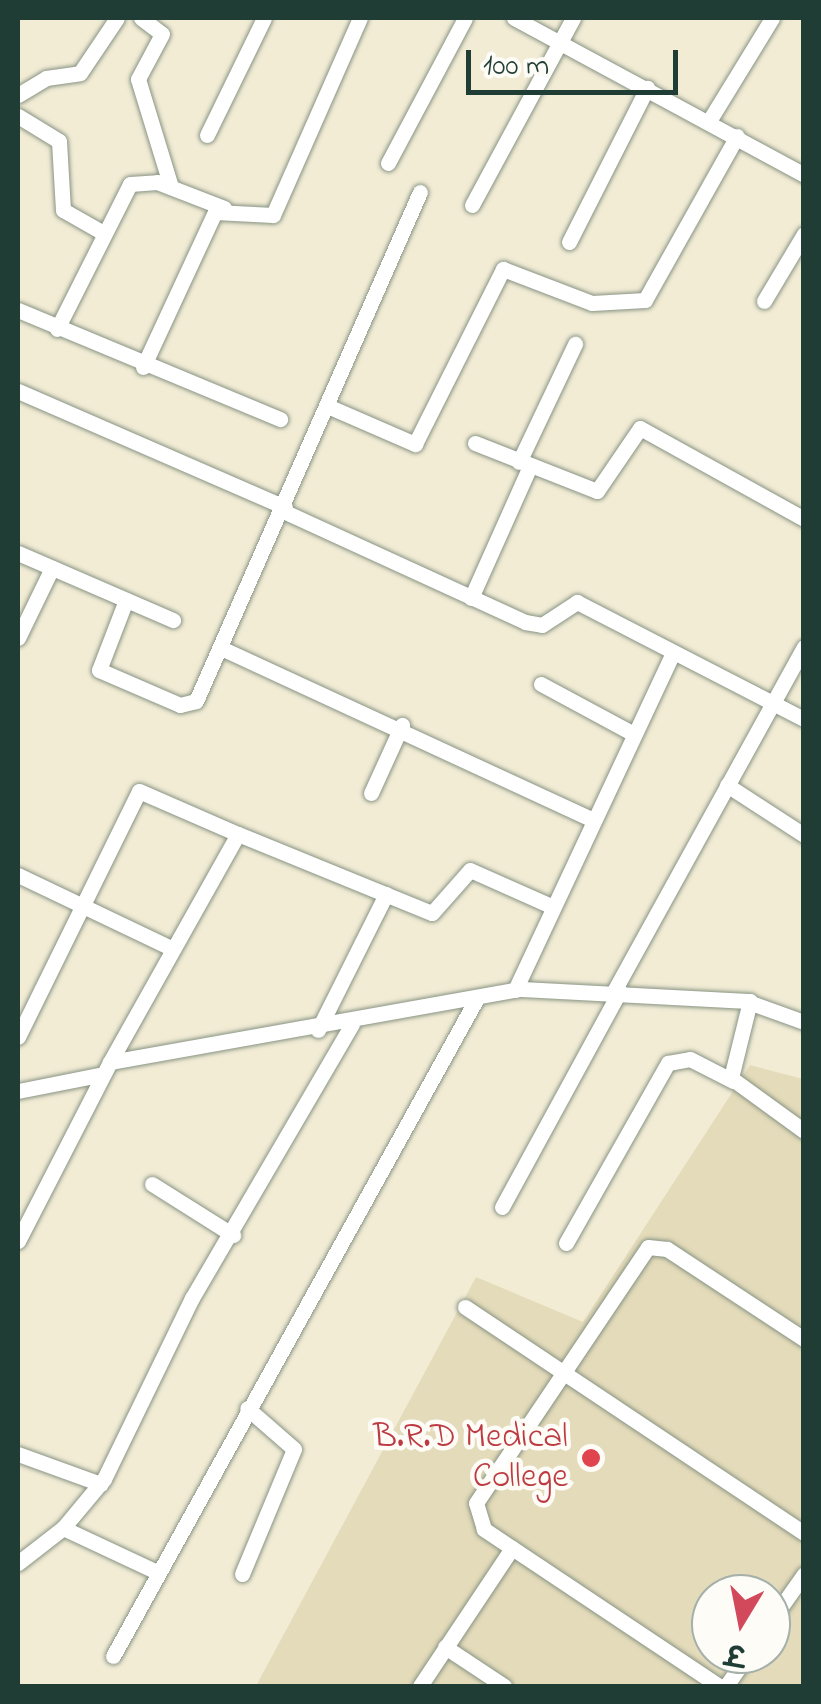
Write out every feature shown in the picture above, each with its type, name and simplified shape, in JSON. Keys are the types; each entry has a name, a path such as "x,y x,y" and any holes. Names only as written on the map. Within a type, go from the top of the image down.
{"street":[{"path":"18,95 80,73 117,18"},
{"path":"141,18 162,34 138,79 171,187"},
{"path":"207,135 264,18"},
{"path":"57,328 100,231 130,184 171,187 262,220 273,215 360,18"},
{"path":"388,163 465,18"},
{"path":"514,18 804,175"},
{"path":"472,204 573,18"},
{"path":"709,121 772,18"},
{"path":"569,242 647,88"},
{"path":"18,116 59,141 63,210 100,231"},
{"path":"330,408 415,444 503,269 592,304 645,300 737,136"},
{"path":"126,600 100,659 102,674 189,705 221,648 330,408 420,192"},
{"path":"143,367 224,208"},
{"path":"764,302 804,234"},
{"path":"18,310 143,367 280,420"},
{"path":"471,598 575,344"},
{"path":"18,390 534,625 577,602 804,719"},
{"path":"476,443 597,491 640,428 804,520"},
{"path":"18,553 173,620"},
{"path":"18,638 52,568"},
{"path":"502,1207 804,646"},
{"path":"221,648 402,725 592,819"},
{"path":"516,990 550,906 672,652"},
{"path":"541,684 632,733"},
{"path":"371,793 402,725"},
{"path":"727,785 804,835"},
{"path":"18,1037 87,906 140,791 436,913 470,870 550,906"},
{"path":"18,1241 104,1069 238,834"},
{"path":"18,875 171,948"},
{"path":"318,1030 386,894"},
{"path":"18,1092 104,1069 516,990 617,991 754,1004 804,1022"},
{"path":"113,1656 155,1571 477,998"},
{"path":"733,1081 730,1064 754,1004"},
{"path":"18,1563 63,1528 101,1484 232,1236 352,1024"},
{"path":"566,1243 668,1063 690,1059 733,1081 804,1131"},
{"path":"152,1184 232,1236"},
{"path":"722,1686 512,1548 476,1520 476,1502 648,1247 667,1248 804,1339"},
{"path":"464,1307 804,1533"},
{"path":"242,1574 294,1448 247,1408"},
{"path":"18,1454 101,1484"},
{"path":"63,1528 155,1571"},
{"path":"420,1686 512,1548"},
{"path":"445,1648 504,1686"}],"shaded area":[{"name":"B.R.D Medical College","path":"750,1065 803,1079 803,1686 256,1686 476,1277 583,1322"}],"place":[{"name":"B.R.D Medical College","path":"591,1458"}]}
